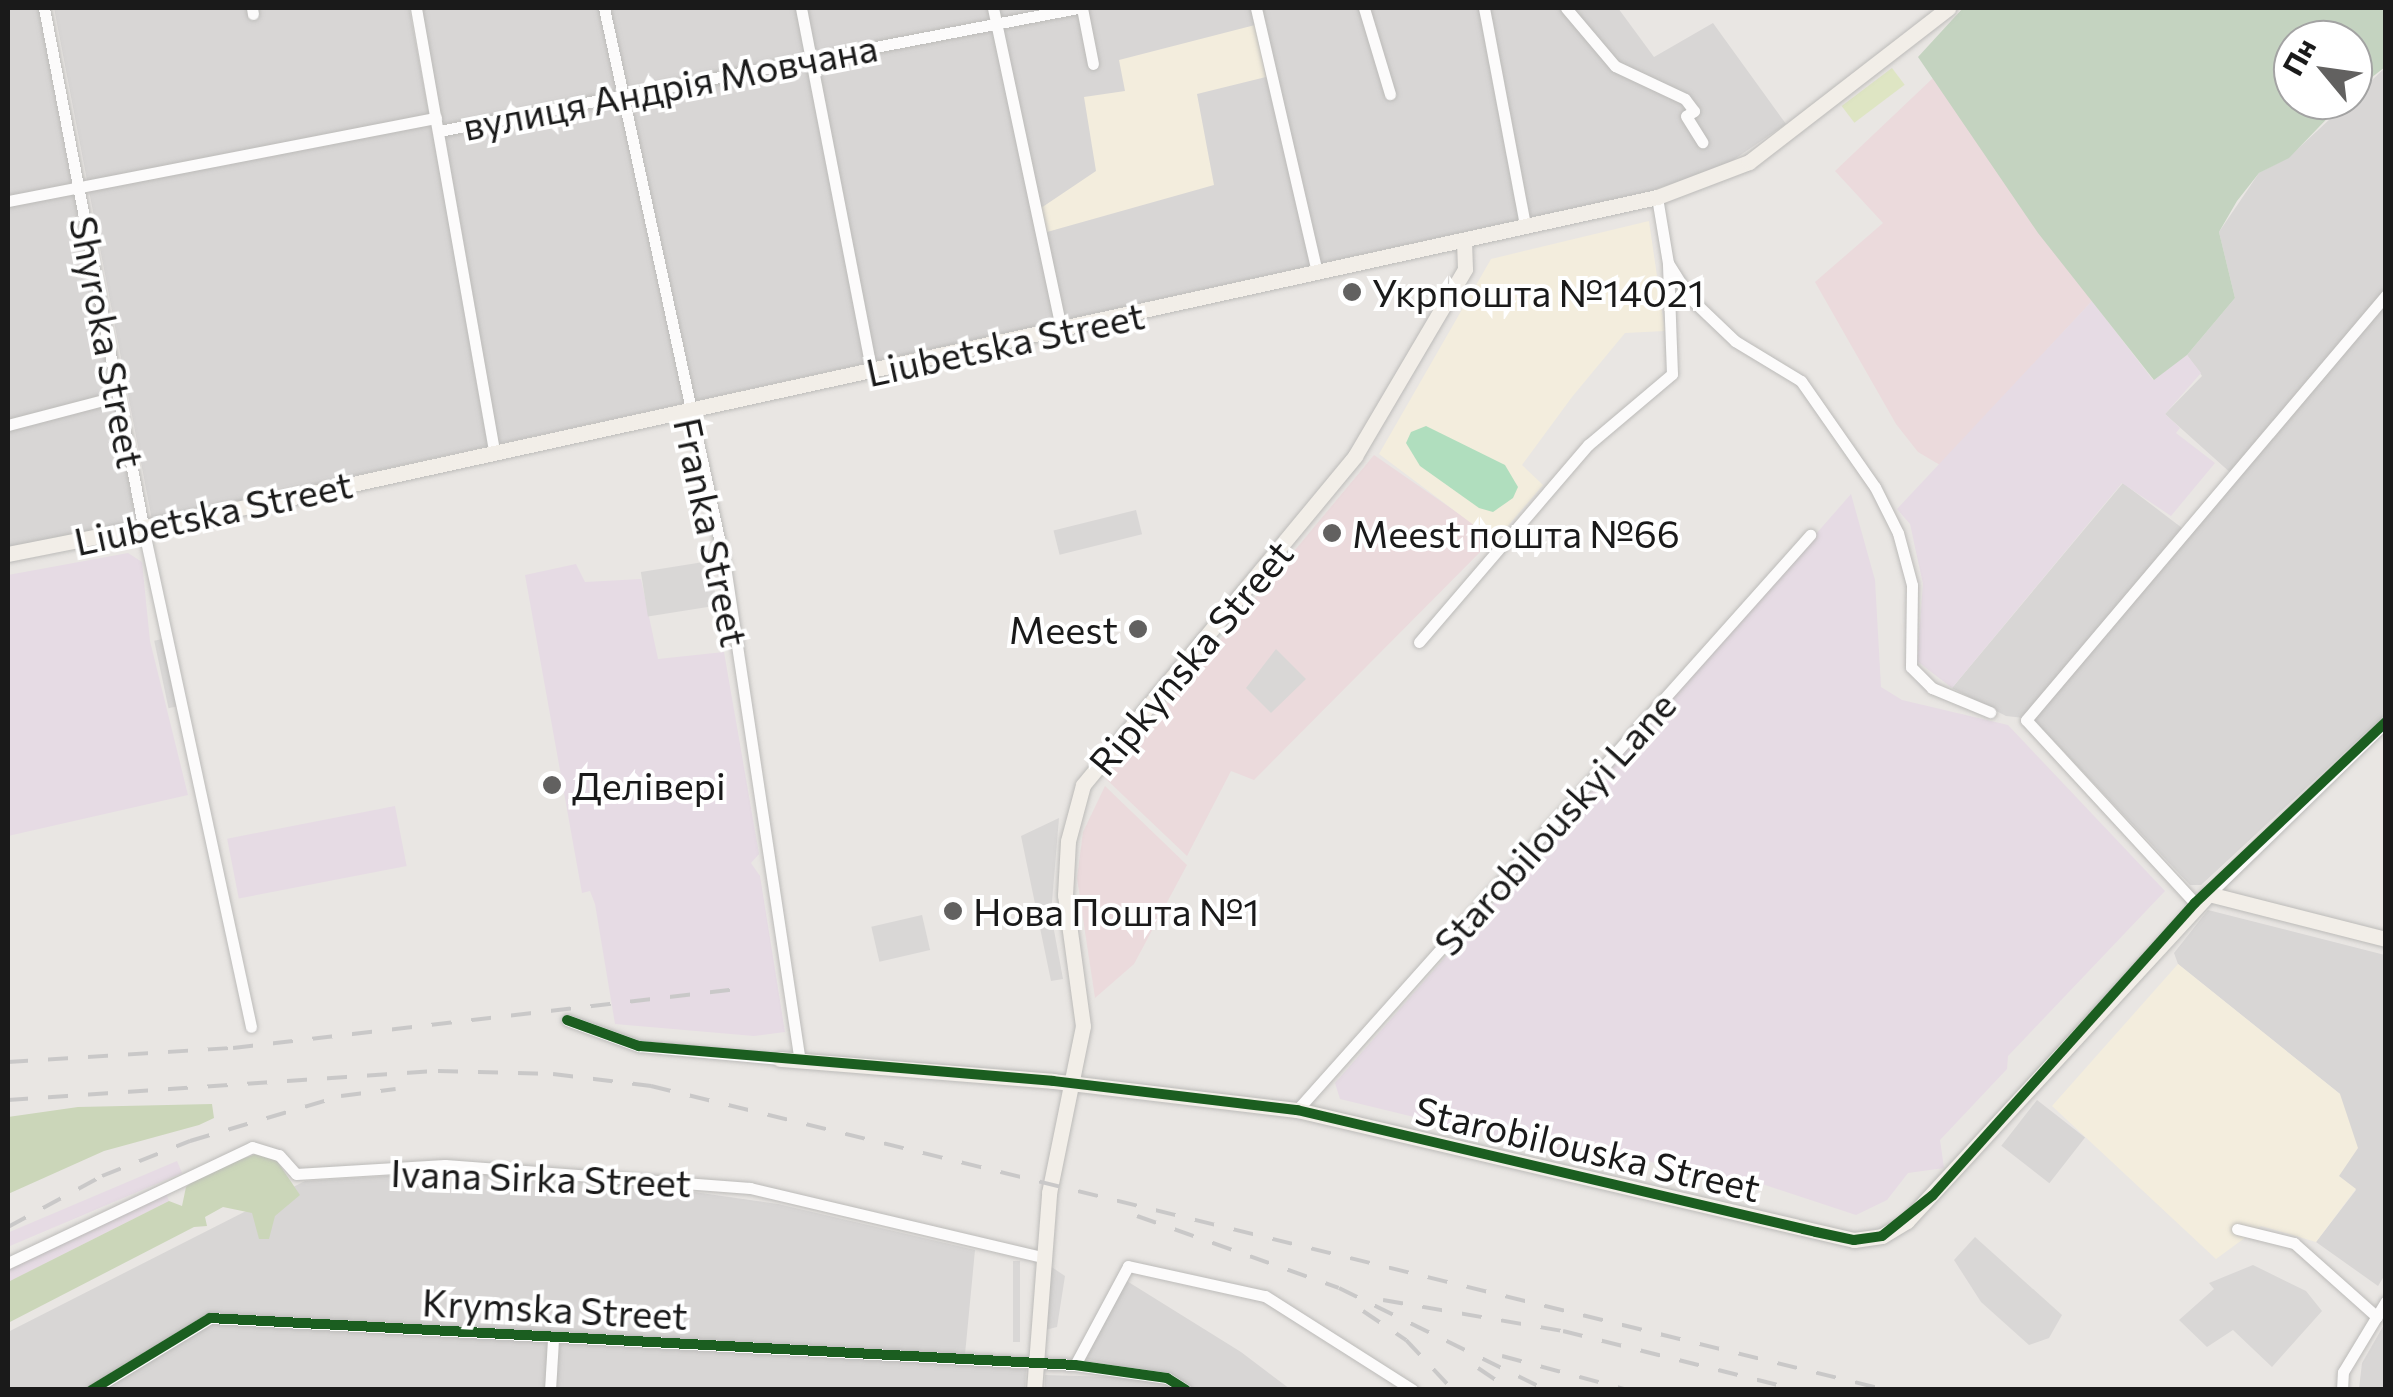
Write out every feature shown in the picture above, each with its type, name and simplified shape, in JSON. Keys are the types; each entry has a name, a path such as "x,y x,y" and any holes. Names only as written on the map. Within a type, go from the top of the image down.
{"main road":[{"name":"Liubetska Street","path":"8,554 144,529 494,450 872,372 1657,197 1749,162 1948,8"},
{"name":"Ripkynska Street","path":"1034,1390 1052,1178 1074,1083 1082,1026 1066,867 1083,785 1355,456 1465,269 1464,241"},
{"name":"Starobilouska Street","path":"780,1060 1074,1083 1297,1110 1854,1240 1882,1236 1932,1195 2202,898"},
{"path":"2202,898 2386,940"}],"street":[{"name":"Shyroka Street","path":"44,8 144,529 251,1027"},
{"path":"416,8 494,450"},
{"name":"Franka Street","path":"604,8 618,93 725,566 800,1060"},
{"path":"800,8 872,372"},
{"path":"993,8 1061,329"},
{"name":"вулиця Андрія Мовчана","path":"8,201 1080,8"},
{"path":"1080,8 1093,64"},
{"path":"1256,8 1317,272"},
{"path":"1364,8 1390,94"},
{"path":"1484,8 1526,226"},
{"path":"1566,8 1604,57 1674,88 1702,142"},
{"path":"1419,642 1588,445 1672,374 1668,264 1657,197"},
{"path":"1668,264 1690,298 1735,341 1801,382 1875,487 1898,534 1912,585 1910,667 1932,688 1990,712"},
{"path":"2202,898 2026,720 2386,294"},
{"path":"8,425 103,400"},
{"name":"Starobilouskyi Lane","path":"1297,1110 1810,535"},
{"name":"Starobilouska Street","path":"2202,898 2386,722"},
{"name":"Starobilouska Street","path":"567,1020 639,1046 780,1060"},
{"name":"Ivana Sirka Street","path":"8,1263 252,1147 280,1155 296,1174 444,1165 750,1188 1043,1257"},
{"path":"2237,1230 2294,1244 2377,1317"},
{"path":"1074,1365 1128,1266 1265,1296 1413,1390"},
{"path":"2342,1390 2343,1372 2386,1301"},
{"name":"Krymska Street","path":"96,1388 210,1318 1074,1365 1167,1378 1186,1390"},
{"path":"550,1390 553,1338"}],"shaded area":[{"path":"8,8 39,8 137,524 8,547"},
{"path":"54,8 409,8 433,135 1099,8 1618,8 1654,57 1713,23 1786,124 1723,167 1650,191 152,520"},
{"path":"420,8 1059,8 441,125"},
{"path":"1255,25 1266,77 1197,94 1214,185 1047,232 1041,208 1096,171 1084,97 1125,91 1119,60"},
{"path":"2385,68 2385,715 2201,885 2190,885 2033,719 2006,716 1952,688 2123,483 2186,531 2233,475 2165,414 2202,376 2187,355 2235,298 2219,232 2259,173 2289,157 2329,120 2373,120 2373,79"},
{"path":"1933,78 2092,301 1940,465 1918,452 1896,424 1815,282 1883,223 1835,171"},
{"path":"1649,221 1665,331 1625,333 1572,397 1522,465 1543,485 1495,541 1379,454 1491,259"},
{"path":"2092,301 2153,380 2187,355 2201,373 2165,414 2180,428 2176,433 2215,463 2171,516 2122,483 1952,688 1917,661 1923,584 1910,524 1897,509"},
{"path":"1374,455 1494,538 1254,780 1231,771 1187,856 1105,778"},
{"path":"1851,494 1875,580 1881,687 1902,700 2008,725 2165,891 2008,1056 2007,1069 1940,1140 1944,1168 1908,1173 1887,1200 1856,1215 1738,1176 1734,1186 1624,1154 1620,1167 1340,1099 1335,1083"},
{"path":"1136,510 1142,534 1060,555 1054,531"},
{"path":"128,553 142,562 150,641 188,795 8,836 8,575"},
{"path":"710,561 717,605 648,616 641,572"},
{"path":"576,564 585,582 641,579 658,659 724,652 759,854 751,863 760,876 785,1032 754,1036 615,1024 595,904 590,891 582,893 525,575"},
{"path":"162,639 176,706 169,708 154,641"},
{"path":"1276,649 1306,679 1271,713 1246,688"},
{"path":"1105,786 1187,865 1134,964 1095,998 1077,878 1083,832"},
{"path":"395,806 407,866 239,899 227,839"},
{"path":"1059,818 1051,914 1063,979 1051,981 1021,836"},
{"path":"2208,910 2385,955 2386,1273 2378,1286 2316,1242 2356,1190 2338,1176 2340,1094 2178,964 2174,953"},
{"path":"922,915 930,950 879,962 871,927"},
{"path":"2178,964 2340,1094 2358,1148 2339,1176 2356,1189 2316,1242 2261,1226 2216,1259 2052,1106"},
{"path":"2037,1100 2085,1138 2049,1183 2001,1146"},
{"path":"177,1161 182,1173 10,1246 8,1233"},
{"path":"453,1172 652,1186 778,1204 975,1250 964,1365 1026,1369 1025,1390 8,1390 8,1332 305,1181"},
{"path":"165,1191 169,1201 8,1282 8,1268"},
{"path":"1975,1237 2062,1315 2049,1338 2029,1345 1981,1302 1954,1260"},
{"path":"1013,1261 1020,1261 1020,1342 1013,1342"},
{"path":"2253,1265 2306,1291 2322,1311 2272,1367 2233,1330 2207,1347 2179,1320 2214,1289 2209,1283"},
{"path":"1050,1266 1065,1276 1057,1327 1045,1330"},
{"path":"1122,1278 1241,1352 1290,1389 1045,1390 1045,1375 1113,1377 1113,1364 1083,1358"},
{"path":"2385,1323 2385,1389 2359,1389 2362,1363"}],"green space":[{"path":"1963,8 2385,8 2385,67 2373,76 2373,20 2273,20 2273,120 2326,120 2289,158 2259,173 2237,201 2219,232 2235,298 2187,355 2154,380 2038,233 1918,57"},
{"path":"1892,68 1905,85 1854,123 1842,106"},
{"path":"1426,426 1505,465 1518,487 1513,498 1493,512 1479,508 1420,466 1406,443 1411,432"},
{"path":"212,1104 214,1118 199,1125 104,1151 8,1194 8,1117 78,1107"},
{"path":"259,1153 275,1158 300,1195 275,1216 269,1239 259,1239 252,1213 223,1207 205,1217 207,1226 194,1227 8,1323 8,1282 169,1201 182,1206 186,1187 202,1173"}],"railway":[{"path":"8,1062 233,1048 745,988"},
{"path":"8,1100 438,1071 553,1074 651,1086 1887,1390"},
{"path":"8,1227 102,1176 190,1141 341,1096 396,1089"},
{"path":"1137,1216 1339,1288 1546,1390"},
{"path":"1383,1300 1563,1331 1798,1390"},
{"path":"1363,1311 1406,1340 1453,1390"},
{"path":"1502,1356 1628,1390"},
{"path":"1478,1368 1511,1390"}],"cycle path":[{"path":"567,1020 639,1046 1053,1081 1297,1110 1816,1232 1854,1240 1882,1236 1933,1195 2195,903 2386,722"},
{"path":"92,1390 210,1318 1075,1365 1167,1378 1186,1390"}],"place":[{"name":"Укрпошта №14021","path":"1352,292"},
{"name":"Meest пошта №66","path":"1332,533"},
{"name":"Meest","path":"1138,629"},
{"name":"Делівері","path":"552,785"},
{"name":"Нова Пошта №1","path":"953,911"}]}
